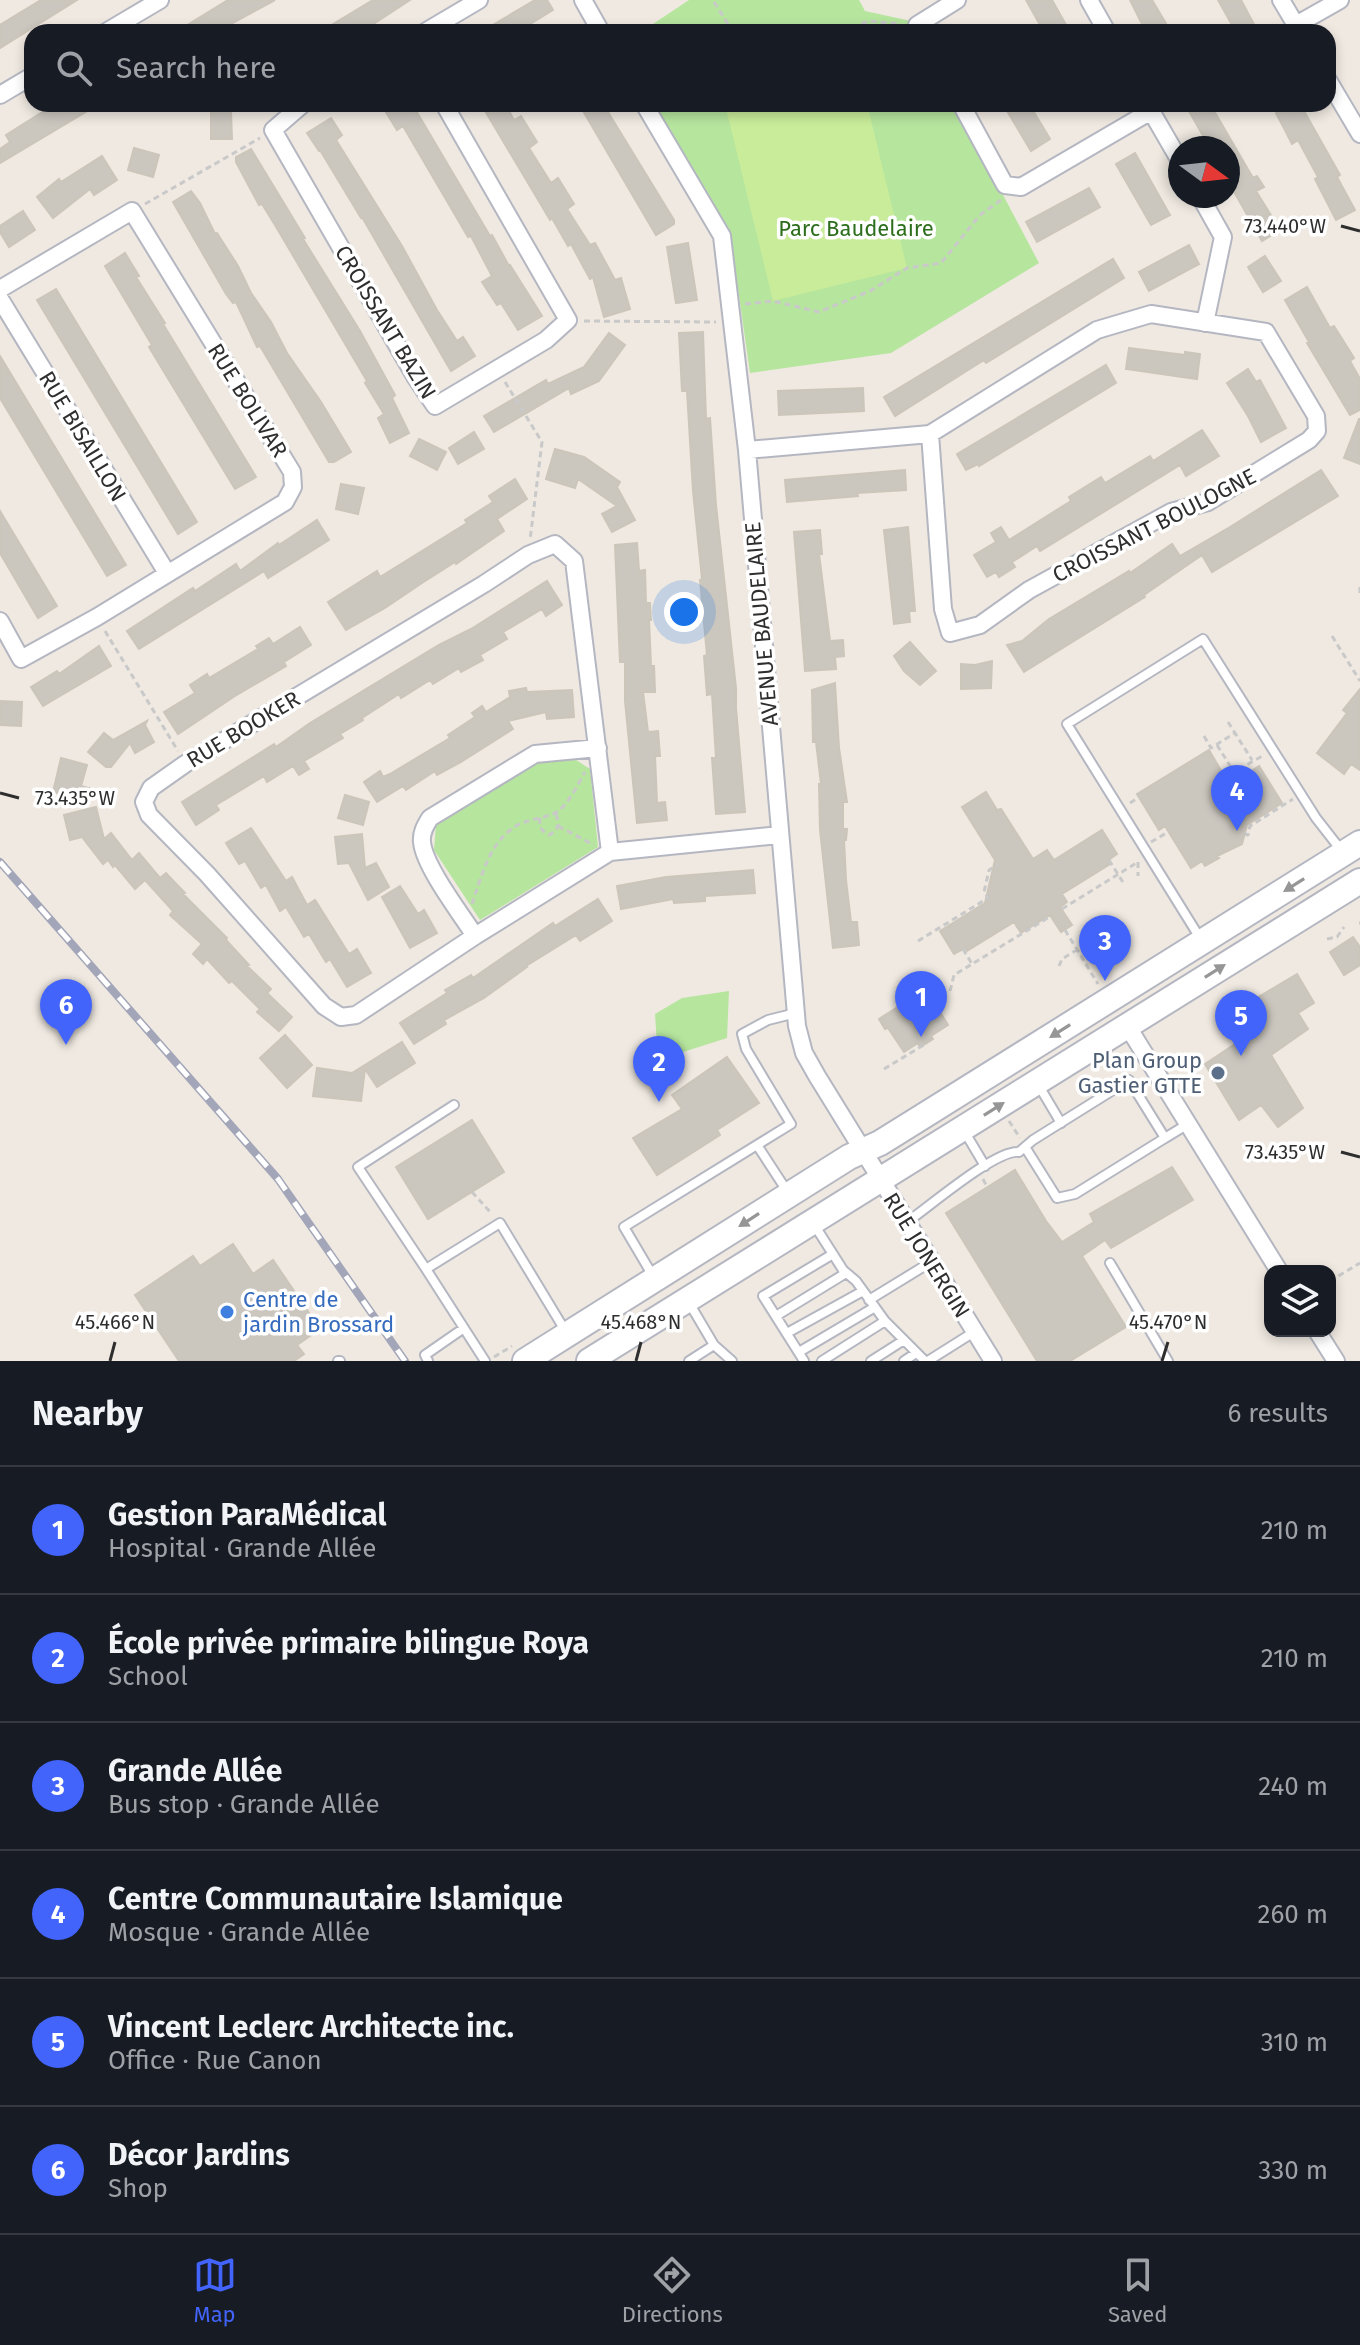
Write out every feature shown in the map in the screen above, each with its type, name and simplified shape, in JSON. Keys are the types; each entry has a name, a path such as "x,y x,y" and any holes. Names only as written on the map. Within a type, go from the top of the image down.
{"main road":[{"path":"525,1361 789,1194 862,1149 880,1143 1352,849"},
{"path":"589,1361 1360,881"}],"street":[{"path":"120,24 160,0"},
{"path":"438,24 479,0"},
{"path":"583,0 596,24"},
{"path":"924,24 957,0"},
{"path":"1089,0 1102,24"},
{"path":"1281,0 1295,24"},
{"path":"1305,24 1340,0"},
{"path":"0,95 24,81"},
{"path":"1336,94 1360,134"},
{"path":"273,130 294,112"},
{"path":"449,112 568,320"},
{"name":"AVENUE BAUDELAIRE","path":"649,112 722,236 747,450 799,1035 808,1062 862,1149"},
{"path":"965,112 1005,185 1021,187 1143,112"},
{"path":"1151,112 1168,140"},
{"name":"CROISSANT BAZIN","path":"273,130 435,406 546,340 568,320"},
{"path":"1205,323 1223,237 1207,208"},
{"path":"0,289 132,211"},
{"name":"RUE BOLIVAR","path":"0,621 21,659 97,617 285,502 293,487 292,472 132,211"},
{"name":"RUE BISAILLON","path":"0,299 167,573"},
{"name":"CROISSANT BOULOGNE","path":"747,450 930,434 1097,330 1151,314 1266,332 1316,416 1317,431 1309,440 1208,502 1171,512 1029,590 980,625 950,633 943,609 930,434"},
{"name":"RUE BOOKER","path":"610,852 574,561 555,544 528,555 185,764 151,788 144,802 149,815 216,884 324,1006 341,1017 356,1015 471,929 610,852 779,835"},
{"path":"471,929 426,859 423,831 430,818 535,754 598,748"},
{"path":"1128,1027 1275,1265"},
{"name":"RUE JONERGIN","path":"862,1149 993,1361"},
{"path":"1321,1337 1336,1361"}],"lane":[{"path":"1203,942 1067,724 1079,716 1203,639 1316,818 1334,839 1352,849"},
{"path":"655,1280 624,1227 791,1124 746,1049 742,1034 768,1020 796,1013"},
{"path":"907,1222 985,1166 1011,1151 1019,1152 1129,1080 1165,1138"},
{"path":"1037,1082 1061,1123"},
{"path":"454,1105 358,1167 485,1361"},
{"path":"1025,1147 1057,1198 1075,1194 1188,1124"},
{"path":"963,1129 985,1166"},
{"path":"757,1145 789,1194"},
{"path":"813,1222 846,1273 856,1281 885,1321 926,1361 975,1332"},
{"path":"426,1269 500,1223 568,1334"},
{"path":"804,1361 763,1296 833,1254"},
{"path":"799,1352 931,1262"},
{"path":"1110,1263 1168,1361"},
{"path":"776,1316 846,1273"},
{"path":"787,1333 863,1291"},
{"path":"688,1300 714,1345 732,1361"},
{"path":"822,1361 885,1321"},
{"path":"428,1361 425,1355 464,1328"},
{"path":"871,1361 904,1340"},
{"path":"689,1361 714,1345"},
{"path":"904,1361 916,1353"}],"path":[{"path":"714,2 728,24"},
{"path":"861,24 868,21 890,24"},
{"path":"132,211 273,130"},
{"path":"751,303 773,301 819,312 870,291 907,268 941,263 980,215 1021,187"},
{"path":"568,320 732,322"},
{"path":"497,369 542,442 528,555"},
{"path":"1360,587 1360,595"},
{"path":"97,617 185,764"},
{"path":"1332,636 1360,681"},
{"path":"1228,722 1252,760 1234,772 1230,786"},
{"path":"1204,736 1211,748 1235,733"},
{"path":"1217,744 1234,772"},
{"path":"471,929 483,868 497,845 509,831 523,822 556,812 574,790 598,748"},
{"path":"1133,801 1139,797"},
{"path":"1244,834 1248,835 1250,826 1294,799"},
{"path":"540,818 542,832 549,835 558,826 556,812"},
{"path":"558,826 610,852"},
{"path":"1149,844 1168,832"},
{"path":"1109,860 1124,884"},
{"path":"1062,909 1138,862 1138,876"},
{"path":"918,941 988,898 984,892 989,870 998,865"},
{"path":"950,991 954,975 1051,916"},
{"path":"1327,939 1338,939 1344,927"},
{"path":"1065,930 1099,985"},
{"path":"1059,966 1062,959 1086,944 1092,946"},
{"path":"963,949 972,964"},
{"path":"884,1069 927,1043"},
{"path":"1007,1118 1014,1130"},
{"path":"472,1192 500,1223"},
{"path":"1336,1277 1360,1263"}],"green space":[{"path":"689,0 859,0 865,11 911,21 912,24 653,24"},
{"name":"Parc Baudelaire","path":"656,112 959,112 1039,263 891,353 750,373 730,232"},
{"path":"727,112 869,112 907,268 773,301"},
{"path":"576,760 590,769 598,847 480,920 434,850 436,825 539,762"},
{"path":"729,991 727,1038 658,1060 655,1014 682,998"}],"building":[{"path":"41,0 77,0 38,24 24,24 24,33 0,48 0,25"},
{"path":"228,0 275,0 231,24 189,24"},
{"path":"373,0 410,0 373,24 333,24"},
{"path":"535,0 547,0 553,10 530,24 494,24"},
{"path":"1026,0 1052,0 1066,24 1040,24"},
{"path":"1130,0 1152,0 1166,24 1142,24"},
{"path":"1218,0 1241,0 1254,24 1232,24"},
{"path":"42,112 86,112 0,163 0,149 10,142 6,135"},
{"path":"211,112 231,112 232,139 211,139"},
{"path":"386,112 417,112 490,236 542,316 518,330 501,303 497,305 482,282 492,276 471,236 468,237 403,126 397,130"},
{"path":"486,112 510,112 514,120 521,116 537,142 529,148 551,183 558,178 574,204 567,209 590,245 595,243 615,280 621,278 630,309 604,317 593,277 590,279 571,244 568,246 552,218 550,220"},
{"path":"584,112 608,112 674,220 674,224 656,235"},
{"path":"1008,112 1034,112 1050,139 1031,151"},
{"path":"1190,112 1215,112 1229,136 1203,136"},
{"path":"1305,112 1340,175 1337,177 1355,210 1336,220 1298,140 1292,144 1276,113"},
{"path":"331,118 342,135 336,140 402,246 437,310 457,341 463,337 475,356 451,371 362,217 307,133"},
{"path":"134,148 159,155 153,177 128,170"},
{"path":"251,149 395,395 392,398 409,433 390,443 378,418 384,414 365,383 367,381 236,162 236,157"},
{"path":"1135,153 1170,215 1151,225 1116,164"},
{"path":"102,156 117,180 94,195 90,189 53,218 37,197 59,179 61,182"},
{"path":"1240,156 1253,178 1257,176 1264,187 1256,191 1280,230 1262,241 1240,202"},
{"path":"1089,188 1100,207 1037,242 1026,222"},
{"path":"191,191 287,353 351,452 334,462 329,462 260,346 257,347 236,302 233,303 226,294 173,202"},
{"path":"23,211 35,230 9,247 0,226"},
{"path":"688,243 697,300 676,303 667,247"},
{"path":"1189,245 1199,264 1149,291 1139,272"},
{"path":"125,253 163,324 256,477 235,489 149,347 152,345 105,266"},
{"path":"1265,256 1281,281 1263,292 1248,267"},
{"path":"1113,259 1124,278 895,416 884,397"},
{"path":"1307,287 1330,328 1334,326 1354,358 1350,361 1360,379 1360,410 1350,415 1285,300"},
{"path":"56,289 197,522 178,534 37,300"},
{"path":"703,332 706,419 710,418 745,812 716,814 712,694 707,695 702,579 687,391 682,391 679,333"},
{"path":"609,333 625,345 599,381 571,394 569,388 494,432 484,416 546,380 548,384 584,367"},
{"path":"1129,348 1200,354 1197,379 1126,369"},
{"path":"0,356 126,565 107,576 0,398"},
{"path":"1106,365 1116,383 979,466 966,470 957,454"},
{"path":"1248,369 1256,382 1260,380 1286,428 1261,442 1227,383"},
{"path":"863,388 864,411 779,415 778,391"},
{"path":"1360,419 1360,464 1344,458"},
{"path":"1202,430 1219,456 1186,476 1180,465 1040,551 1037,546 1012,562 1015,567 999,577 996,572 987,577 974,555 996,542 991,533 1001,527 1009,540 1071,501 1069,497 1101,477 1105,483 1150,456 1153,461"},
{"path":"474,432 484,449 458,464 449,448"},
{"path":"419,439 446,452 437,470 410,456"},
{"path":"555,449 584,457 620,482 617,487 635,520 612,532 602,514 617,506 578,479 575,488 546,479"},
{"path":"905,470 906,490 787,502 785,480"},
{"path":"1321,470 1338,496 1212,572 1202,555 1145,597 1024,672 1007,645 1022,641 1049,619 1130,573 1172,544 1180,556"},
{"path":"515,479 527,499 497,519 504,531 456,564 346,630 328,602 377,571 380,577 467,523 465,520 493,502 489,496"},
{"path":"341,484 364,488 358,514 336,509"},
{"path":"0,511 57,606 38,618 0,553"},
{"path":"317,520 329,540 268,578 264,571 139,649 127,631 236,564 240,571"},
{"path":"908,527 915,611 909,611 910,622 894,624 884,530"},
{"path":"820,530 822,554 819,554 830,641 843,640 844,656 835,657 836,669 805,671 794,532"},
{"path":"637,543 639,571 645,570 646,603 650,603 651,666 654,666 655,692 643,692 648,732 658,731 660,756 655,756 657,803 665,802 667,820 637,823 625,701 625,662 620,662 615,545"},
{"path":"547,581 562,605 546,616 542,609 503,632 507,639 480,655 483,660 461,672 459,668 433,684 430,680 401,698 399,694 340,734 343,738 304,761 309,769 299,775 293,766 267,782 264,776 216,805 219,810 196,825 182,802"},
{"path":"300,627 311,645 284,662 286,666 178,734 164,712 195,693 190,685 207,674 209,678 258,649 256,646 269,638 273,644"},
{"path":"910,642 936,671 920,685 904,671 894,656"},
{"path":"99,646 111,666 43,706 31,687 57,671 59,674"},
{"path":"992,661 991,688 961,689 961,664"},
{"path":"835,683 839,748 847,802 843,802 843,829 847,829 844,840 846,880 851,922 857,922 859,945 833,948 820,830 821,784 816,742 813,742 812,690"},
{"path":"526,688 527,692 572,690 574,717 547,719 546,712 508,721 513,729 461,762 437,775 435,771 406,790 403,786 377,802 364,782 380,771 383,777 390,774 450,738 448,735 475,717 472,713 482,706 486,712 510,697 509,691"},
{"path":"1360,689 1360,770 1351,764 1344,774 1317,753 1347,713 1343,710"},
{"path":"0,701 22,702 21,726 0,725"},
{"path":"147,721 145,725 154,742 135,753 130,743 111,767 106,767 88,752 104,733 113,740"},
{"path":"1209,750 1230,786 1259,766 1282,803 1247,825 1242,844 1217,856 1219,858 1205,866 1202,861 1191,868 1165,826 1159,830 1137,794"},
{"path":"61,758 87,765 81,786 92,789 89,801 53,792"},
{"path":"986,792 997,810 1001,809 1033,859 1047,850 1054,860 1102,830 1117,854 1107,861 1110,864 1062,894 1067,902 1060,907 1072,925 1061,932 1050,915 1021,933 1014,922 967,951 965,948 954,954 940,931 985,903 995,860 962,807"},
{"path":"345,795 369,802 363,825 338,818"},
{"path":"96,807 104,839 111,833 132,860 139,853 160,878 166,873 271,989 267,993 292,1017 279,1031 257,1012 260,1009 232,981 229,983 207,959 203,964 193,954 202,944 170,915 173,911 145,880 135,889 115,865 113,867 108,860 103,864 82,837 70,840 64,815"},
{"path":"251,828 286,881 292,877 307,905 315,900 349,954 357,949 371,973 347,987 330,959 326,962 309,934 304,937 286,907 280,911 266,885 261,888 245,861 239,864 226,843"},
{"path":"362,834 365,868 376,863 389,887 368,900 349,863 338,864 335,837"},
{"path":"753,870 755,893 705,896 705,901 674,903 673,899 621,909 617,886 666,877"},
{"path":"400,886 418,914 424,910 437,933 410,948 382,897"},
{"path":"598,899 612,921 580,941 576,935 526,966 484,998 444,1020 446,1024 414,1044 400,1023 447,993 445,990 471,975 473,978 553,923 555,926"},
{"path":"1353,937 1360,947 1360,965 1344,975 1330,952"},
{"path":"1297,974 1314,1003 1298,1013 1308,1029 1271,1055 1303,1108 1278,1127 1261,1105 1239,1120 1205,1064 1259,1028 1245,1005"},
{"path":"926,989 948,1025 920,1047 918,1043 904,1052 879,1019"},
{"path":"285,1035 312,1065 287,1088 260,1058"},
{"path":"402,1042 415,1063 377,1087 365,1069 361,1101 313,1096 317,1068 352,1073"},
{"path":"727,1057 759,1103 717,1130 720,1135 657,1175 633,1138 682,1109 672,1095"},
{"path":"472,1120 504,1172 428,1219 396,1167"},
{"path":"1172,1167 1193,1200 1111,1248 1105,1240 1082,1256 1126,1327 1070,1361 1037,1361 946,1213 1015,1170 1062,1242 1094,1222 1090,1214"},
{"name":"Centre de jardin Brossard","path":"233,1244 253,1274 273,1260 320,1329 297,1345 304,1354 294,1361 179,1361 135,1295 193,1256 200,1266"}],"railway":[{"path":"0,862 278,1179 405,1361"}],"place":[{"name":"Centre Communautaire Islamique","path":"1237,831"},
{"name":"Grande Allée","path":"1105,981"},
{"name":"Gestion ParaMédical","path":"921,1037"},
{"name":"Décor Jardins","path":"66,1045"},
{"name":"Vincent Leclerc Architecte inc.","path":"1241,1056"},
{"name":"Plan Group Gastier GTTE","path":"1218,1073"},
{"name":"École privée primaire bilingue Roya","path":"659,1102"},
{"name":"Centre de jardin Brossard","path":"227,1312"}]}
